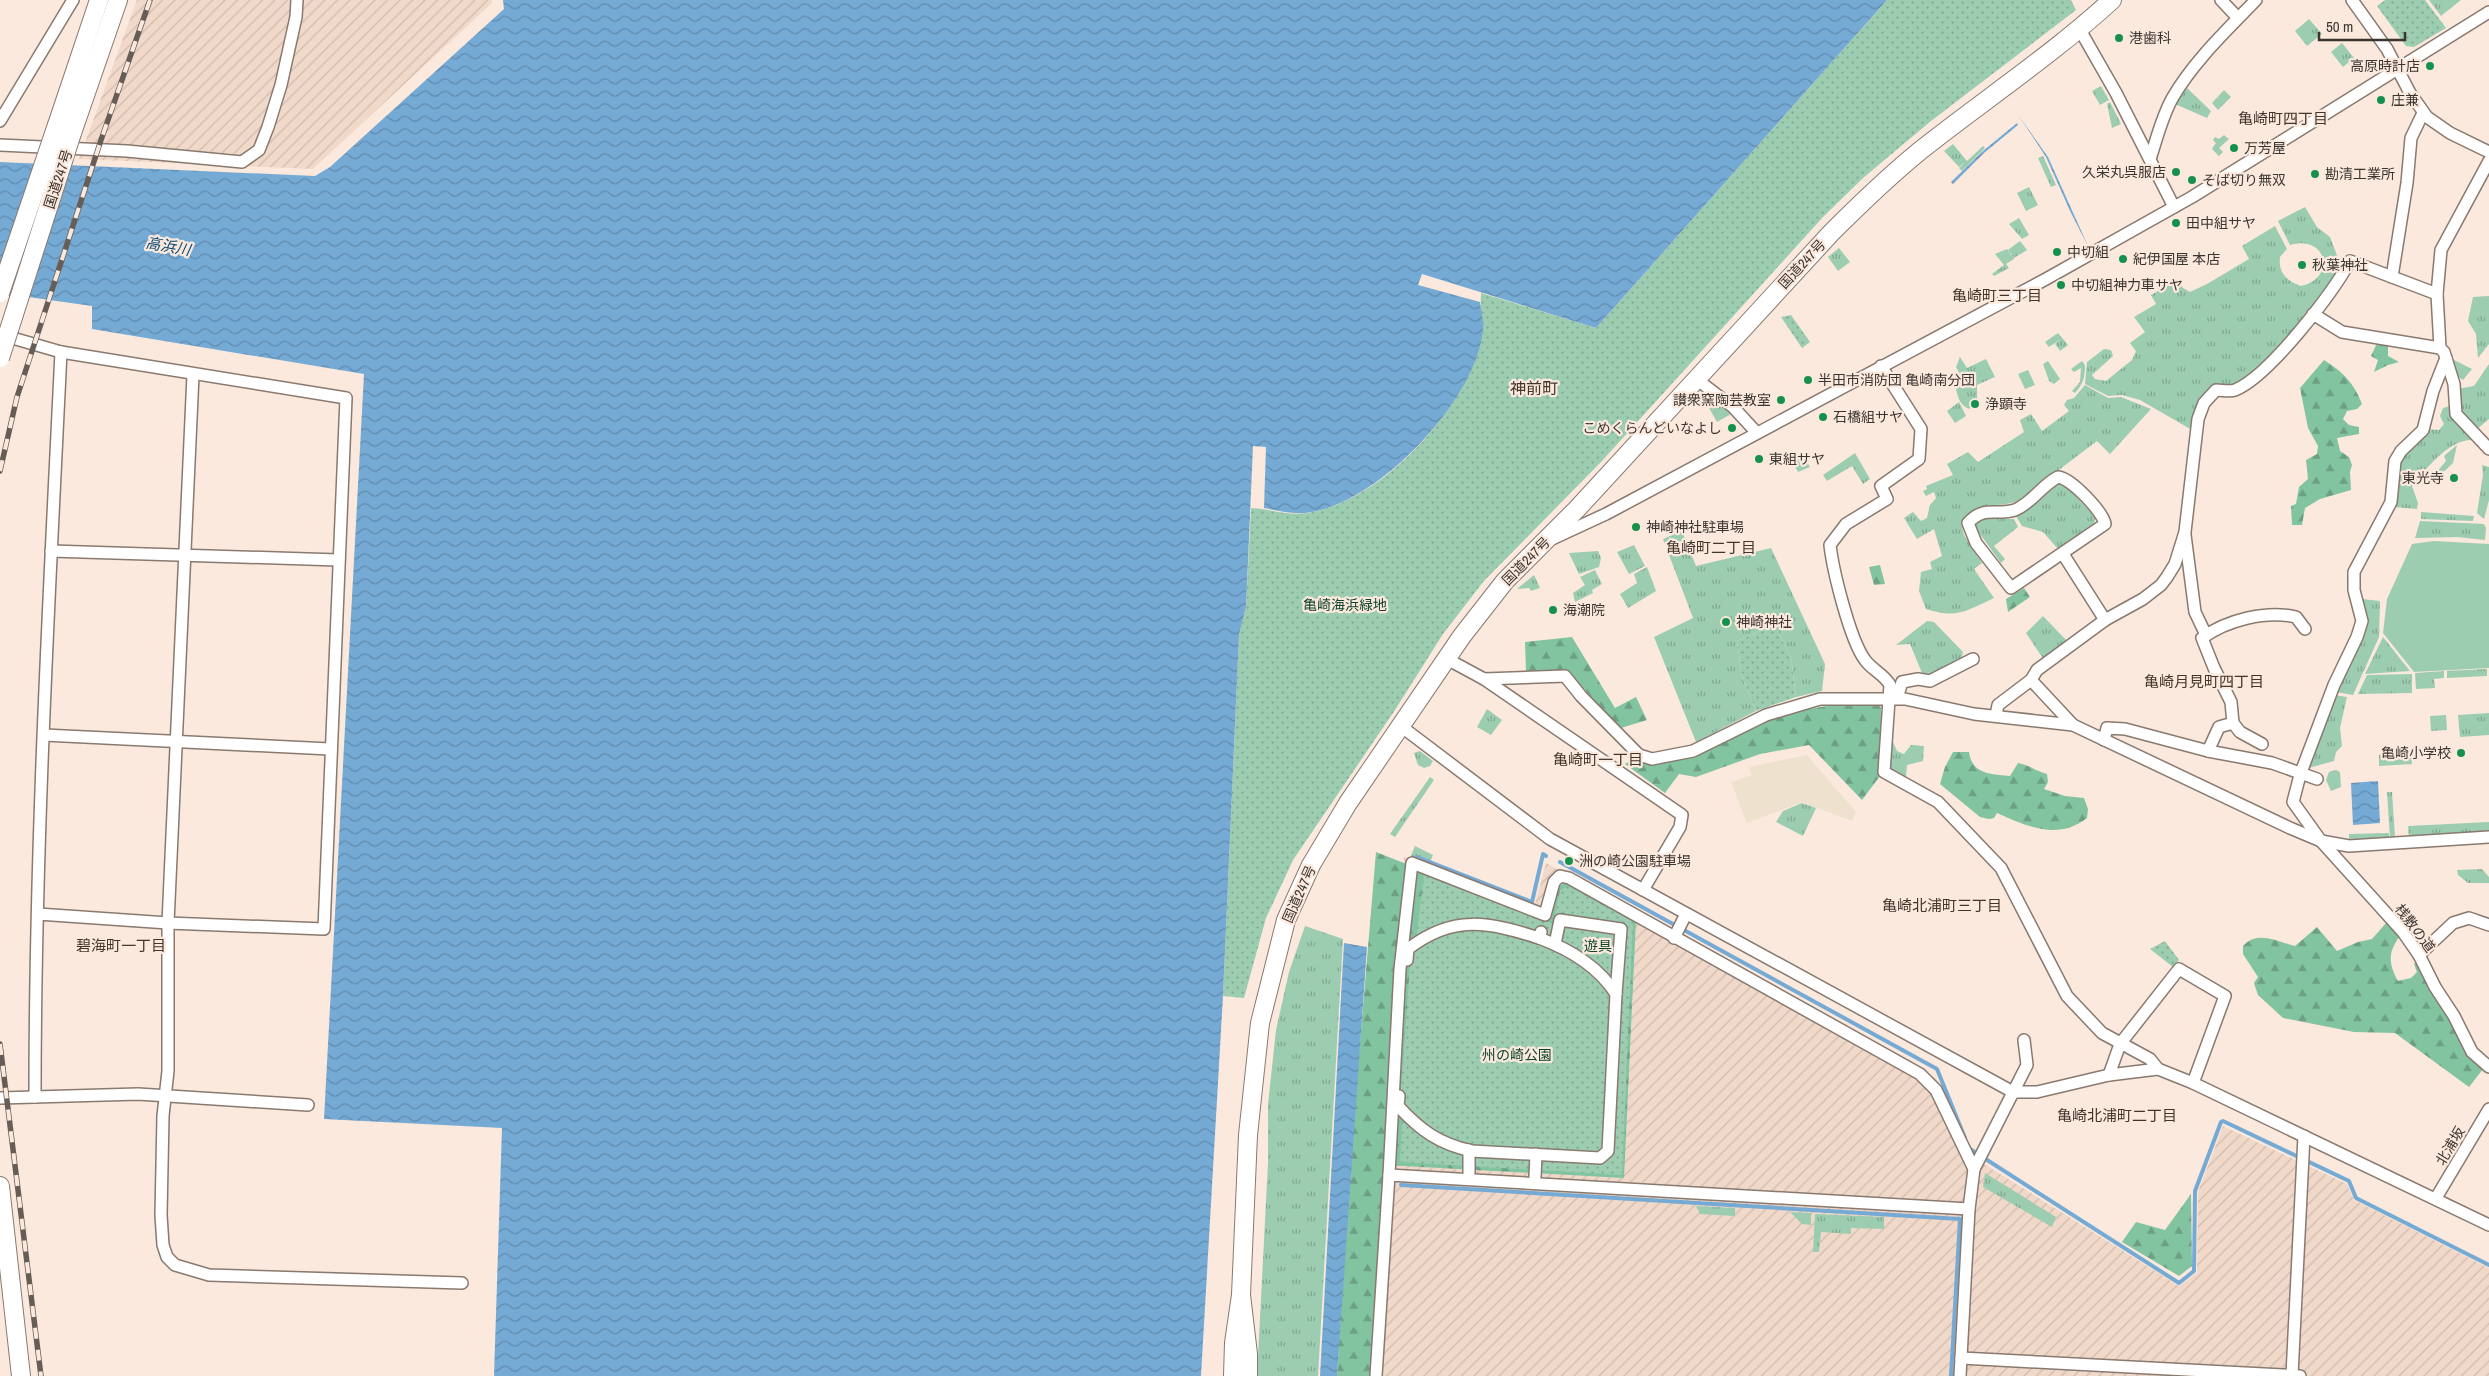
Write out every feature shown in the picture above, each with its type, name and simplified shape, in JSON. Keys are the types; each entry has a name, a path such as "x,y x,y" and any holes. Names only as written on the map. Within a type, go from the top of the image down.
{"highway":[{"name":"国道247号","path":"0,293 99,0"},
{"name":"国道247号","path":"0,358 72,133 118,0"},
{"name":"国道247号","path":"1233,1376 1234,1344 1241,1295 1248,1135 1255,1054 1260,1022 1275,957 1286,920 1311,865 1348,803 1494,594 1831,233 1892,174 2080,30 2112,0"},
{"path":"0,1186 22,1376"},
{"path":"0,1287 11,1376"},
{"name":"国道247号","path":"1241,1295 1248,1354 1248,1376"}],"street":[{"path":"0,121 73,0"},
{"path":"0,145 127,152 242,162 259,150 281,85 296,17 297,0"},
{"path":"2221,0 2238,18"},
{"path":"2150,159 2164,117 2174,96 2238,18 2256,0"},
{"path":"2352,0 2387,49 2396,69 2423,113 2450,133 2489,152"},
{"path":"1541,545 1606,514 2046,279 2174,207 2489,12"},
{"path":"2080,30 2116,93 2174,207"},
{"path":"2392,277 2407,183 2411,138 2423,113"},
{"path":"2489,161 2441,250 2437,294 2440,348 2446,358 2454,384 2456,414 2489,449"},
{"path":"1996,715 1998,705 2031,680 2037,670 2105,620 2143,599 2161,585 2175,564 2185,532 2198,419 2204,403 2216,390 2234,390 2258,375 2313,314 2340,280 2350,261 2437,294"},
{"path":"2313,314 2342,332 2440,348"},
{"path":"0,335 61,352 193,375 346,398 324,929 168,923 38,914"},
{"path":"35,1097 35,990 51,551 61,352"},
{"name":"桟敷の道","path":"2446,358 2433,391 2422,430 2401,450 2395,461 2391,502 2354,572 2354,590 2362,621 2357,638 2334,685 2301,772 2293,802 2321,842 2403,932 2419,955 2472,1052 2489,1067"},
{"path":"1881,366 1922,429 1919,459 1881,486 1888,499 1846,524 1830,545 1832,560 1853,635 1866,661 1890,685 1893,698 1884,772 1938,802 2001,868 2067,996 2102,1033 2150,1059 2158,1069"},
{"path":"193,375 168,923 166,1096 163,1116 160,1215 163,1245 167,1257 175,1265 209,1275 462,1283"},
{"path":"1696,378 1740,413 1758,433"},
{"path":"2058,477 2065,477 2101,514 2105,524 2063,554 2010,588 1976,543 1968,523 1974,516 1983,512 2013,510 2052,480 2058,477"},
{"path":"2185,532 2195,612 2206,635"},
{"path":"51,551 338,560"},
{"path":"2063,554 2105,620"},
{"path":"2262,744 2240,732 2233,723 2231,702 2202,638 2250,616 2289,615 2296,617 2305,629"},
{"path":"1447,659 1484,679 1682,815 1680,827 1643,890"},
{"path":"1893,698 1902,682 1918,679 1930,681 1974,659"},
{"path":"1484,679 1565,676 1581,696 1639,755 1647,759 1693,752 1766,715 1797,704 1820,699 1893,698 1947,709 2073,725 2321,842 2348,846 2489,837"},
{"path":"2031,680 2073,725"},
{"path":"2208,751 2219,727 2233,723"},
{"path":"1402,727 1550,839 2013,1092 2037,1092 2109,1075 2158,1069 2193,1083 2489,1225"},
{"path":"2104,740 2107,728 2125,729 2208,751 2272,763 2317,778"},
{"path":"44,735 330,749"},
{"path":"1376,1376 1400,969 1412,863 1545,916 1554,882 1560,876 1564,876 1676,934 1920,1074 1936,1090 1979,1161"},
{"path":"1676,934 1686,914"},
{"path":"2419,955 2453,923 2469,918 2489,925"},
{"path":"1555,944 1560,920 1621,929 1608,1151 1600,1158 1469,1150 1446,1144 1426,1134 1398,1106 1408,948 1431,934 1455,924 1487,924 1540,935 1594,969 1616,994"},
{"path":"2109,1075 2120,1044 2177,971 2183,970 2225,996 2193,1083"},
{"path":"1960,1376 1969,1209 1979,1161 2028,1061 2024,1040"},
{"path":"0,1098 138,1094 308,1105"},
{"name":"北浦坂","path":"2436,1198 2489,1108"},
{"path":"2292,1376 2304,1136"},
{"path":"1469,1150 1469,1172"},
{"path":"1535,1176 1536,1154"},
{"path":"1389,1174 1969,1209"},
{"path":"1961,1358 2300,1376"}],"shaded area":[{"path":"137,0 492,0 492,3 313,169 79,159"},
{"path":"1807,755 1856,812 1852,821 1802,802 1747,823 1731,782 1752,775 1749,767"},
{"path":"1404,857 1534,908 1546,863 1936,1079 1970,1155 2179,1286 2197,1273 2198,1192 2223,1126 2347,1184 2354,1200 2489,1268 2489,1376 1378,1376"}],"green space":[{"name":"亀崎海浜緑地","path":"1887,0 2071,0 2076,10 1931,121 1863,178 1823,217 1601,462 1483,582 1443,634 1395,710 1293,860 1266,918 1244,998 1223,996 1239,635 1246,607 1251,508 1301,514 1335,505 1362,492 1388,474 1412,452 1434,428 1453,402 1468,376 1480,343 1481,293 1596,328"},
{"path":"2385,0 2425,0 2446,28 2414,47 2406,46 2377,6"},
{"path":"2429,0 2461,0 2441,16"},
{"path":"2309,19 2322,34 2307,46 2295,31"},
{"path":"2342,43 2354,58 2343,67 2331,52"},
{"path":"2101,86 2109,100 2100,105 2092,91"},
{"path":"2187,88 2211,111 2207,118 2175,104"},
{"path":"2224,90 2231,97 2218,110 2212,103"},
{"path":"2110,102 2121,124 2112,128 2107,104"},
{"path":"2224,135 2229,139 2219,148 2223,152 2219,156 2212,149 2216,143 2213,140 2215,137 2219,139"},
{"path":"1953,144 1967,161 1983,146 1985,148 1962,171 1959,168 1965,162 1959,167 1944,151"},
{"path":"2043,156 2056,185 2051,187 2038,158"},
{"path":"2029,187 2038,205 2026,211 2017,193"},
{"path":"2305,207 2317,227 2330,237 2341,266 2291,333 2259,367 2245,379 2232,386 2213,386 2192,430 2140,400 2122,395 2108,396 2085,384 2087,362 2104,349 2111,350 2113,356 2092,375 2095,379 2106,381 2132,360 2136,351 2130,343 2145,332 2134,317 2156,304 2151,295 2177,280 2183,288 2190,292 2207,284 2249,259 2242,246 2275,226 2287,249 2280,257 2280,268 2284,276 2301,286 2320,275 2323,267 2323,258 2319,251 2303,243 2290,245 2278,221"},
{"path":"2019,218 2029,235 2022,239 2009,224"},
{"path":"2020,241 2027,250 2014,258 2008,250"},
{"path":"1839,248 1850,262 1838,271 1828,257"},
{"path":"2007,249 2014,259 2006,264 2009,268 1994,276 1992,274 2004,265 1995,254"},
{"path":"2489,296 2489,344 2478,358 2476,334 2468,321 2473,297"},
{"path":"1791,315 1810,342 1802,348 1781,317"},
{"path":"2058,333 2068,345 2060,351 2055,344 2061,339 2049,347 2045,342"},
{"path":"2377,343 2388,344 2388,356 2399,362 2374,372 2378,360 2371,356"},
{"path":"1960,357 1967,368 1986,359 1995,377 1977,385 1977,402 1969,409 1960,401 1956,389 1965,383 1956,367"},
{"path":"2324,360 2347,379 2362,404 2357,409 2347,411 2343,419 2349,425 2359,427 2359,434 2337,438 2340,451 2349,457 2352,465 2350,472 2351,490 2320,499 2305,508 2302,525 2292,525 2291,506 2296,504 2299,487 2308,479 2306,460 2317,454 2318,446 2308,428 2300,388"},
{"path":"2454,360 2472,369 2463,380 2454,374 2450,362"},
{"path":"2048,361 2060,379 2054,384 2049,381 2043,364"},
{"path":"2082,361 2085,365 2084,377 2082,384 2075,393 2072,391 2080,382 2081,368 2074,372 2071,369"},
{"path":"2489,364 2489,419 2476,430 2461,411 2457,389 2474,386"},
{"path":"2028,370 2035,385 2025,389 2018,374"},
{"path":"2085,385 2108,398 2121,397 2151,409 2110,454 2097,441 2018,501 1980,507 1968,515 1961,523 1964,535 1982,563 1974,569 1994,598 1961,612 1946,613 1926,609 1919,591 1921,572 1932,569 1930,562 1942,556 1934,529 1917,539 1904,518 1913,512 1921,521 1927,518 1930,505 1936,498 1934,492 1926,496 1923,491 1927,489 1926,486 1953,475 1947,464 1968,452 1978,462 2024,432 2020,420 2031,414 2042,431 2069,411 2064,405 2067,400 2074,398"},
{"path":"1959,402 1966,416 1955,423 1947,411"},
{"path":"1717,403 1731,414 1717,422 1709,408"},
{"path":"2450,406 2454,417 2472,440 2463,441 2446,450 2412,486 2418,503 2417,509 2394,507 2400,462 2427,429 2439,430 2444,424 2440,416 2443,408"},
{"path":"2457,445 2453,463 2438,477 2435,474 2446,461 2444,456"},
{"path":"1855,453 1870,479 1863,484 1852,466 1827,481 1823,475"},
{"path":"1803,455 1810,467 1798,472 1792,461"},
{"path":"2482,465 2489,467 2489,500 2484,519 2477,513 2483,475"},
{"path":"2058,482 2063,482 2095,517 2094,525 2058,549 2043,532 2022,526 2016,516 2028,509"},
{"path":"2421,512 2474,516 2473,521 2421,519"},
{"path":"1983,519 2014,519 2018,527 1994,546 2005,559 2001,563 1977,530 1975,525"},
{"path":"2420,521 2484,524 2486,528 2485,540 2457,537 2415,538"},
{"path":"1682,531 1696,566 1771,548 1825,664 1822,691 1796,697 1791,658 1775,625 1737,641 1742,677 1756,711 1696,742 1654,637 1693,618 1663,539"},
{"path":"2434,541 2489,544 2489,668 2414,672 2383,633 2387,599 2412,544"},
{"path":"1634,545 1645,566 1629,574 1617,552"},
{"path":"1598,551 1601,558 1599,567 1579,574 1569,553"},
{"path":"1880,565 1885,584 1874,585 1869,567"},
{"path":"1647,567 1656,591 1628,608 1620,594 1637,583 1634,574"},
{"path":"1595,570 1602,584 1592,590 1593,593 1575,602 1573,593 1585,585 1580,577"},
{"path":"1534,575 1540,588 1531,591 1529,588 1517,589"},
{"path":"2024,588 2030,597 2008,612 2006,599"},
{"path":"2362,599 2380,601 2379,637 2353,695 2336,692 2366,628"},
{"path":"2043,616 2067,641 2044,660 2026,633"},
{"path":"1927,621 1934,622 1963,652 1961,660 1937,674 1922,673 1910,644 1896,645"},
{"path":"1775,625 1791,658 1796,697 1756,711 1742,677 1737,641"},
{"path":"1572,637 1615,708 1636,697 1647,720 1621,728 1566,670 1526,671 1525,642"},
{"path":"2383,637 2410,671 2365,674"},
{"path":"2487,669 2487,676 2447,678 2447,671"},
{"path":"2444,671 2444,678 2434,679 2435,688 2416,689 2415,673"},
{"path":"2412,674 2412,693 2358,694 2367,675"},
{"path":"2334,695 2347,697 2340,728 2342,746 2336,752 2334,761 2305,769"},
{"path":"1874,702 1881,707 1880,776 1862,800 1809,745 1760,754 1696,777 1679,774 1665,793 1625,764 1653,753 1714,744 1761,723 1795,712 1834,705"},
{"path":"1487,709 1502,720 1491,735 1477,727"},
{"path":"2489,713 2489,735 2460,737 2458,715"},
{"path":"2446,715 2447,730 2431,731 2430,716"},
{"path":"1892,740 1897,751 1904,754 1911,745 1924,746 1923,761 1907,765 1906,777 1902,778 1887,769"},
{"path":"1420,751 1433,761 1430,766 1424,768 1418,765 1414,753"},
{"path":"1953,752 1969,752 1974,765 1990,774 2010,776 2018,763 2047,774 2048,782 2044,789 2065,796 2084,798 2088,809 2087,818 2065,829 2053,830 2031,826 1997,813 1994,818 1980,817 1940,784 1945,767"},
{"path":"2411,753 2412,764 2379,766 2379,755"},
{"path":"2336,770 2340,772 2341,787 2331,791 2326,780 2329,772"},
{"path":"1430,777 1434,780 1395,837 1390,834"},
{"path":"2387,792 2392,792 2395,837 2390,838"},
{"path":"1802,803 1816,808 1803,836 1776,822 1783,811"},
{"path":"2489,822 2489,834 2409,838 2408,826"},
{"path":"2389,833 2389,838 2349,839 2349,834"},
{"path":"1415,846 1433,855 1429,865 1410,858"},
{"name":"州の崎公園","path":"1376,852 1549,920 1557,888 1566,882 1636,920 1624,1178 1385,1165 1372,1376 1337,1376 1350,1162"},
{"path":"2482,869 2489,877 2489,883 2468,883 2458,875 2457,870"},
{"name":"州の崎公園","path":"1424,875 1553,924 1560,890 1568,886 1633,922 1622,1175 1400,1162 1403,1108 1400,1103 1411,951 1415,948"},
{"path":"2386,923 2400,936 2391,953 2392,969 2398,981 2411,978 2417,972 2414,964 2416,962 2432,993 2452,1023 2461,1045 2483,1069 2469,1087 2395,1033 2354,1032 2283,1018 2258,995 2254,983 2258,977 2243,954 2243,946 2248,941 2267,938 2295,946 2317,927 2337,951 2358,942 2372,939"},
{"path":"1305,926 1343,939 1318,1376 1257,1376 1268,1163 1268,1104 1276,1030 1289,972"},
{"path":"2165,941 2179,960 2173,967 2150,949"},
{"path":"1985,1173 2056,1217 2052,1227 1983,1187"},
{"path":"2191,1194 2192,1266 2179,1276 2122,1242 2136,1222 2165,1230"},
{"path":"1696,1206 1735,1208 1735,1216 1700,1214"},
{"path":"1790,1212 1811,1213 1811,1225 1802,1224"},
{"path":"1815,1214 1884,1217 1884,1229 1851,1228 1851,1234 1821,1232 1819,1252 1813,1252"}],"water":[{"name":"高浜川","path":"503,0 1887,0 1596,328 1422,274 1418,285 1480,302 1483,329 1477,357 1463,387 1443,417 1419,445 1391,470 1362,491 1333,506 1305,513 1284,512 1264,508 1266,447 1253,446 1246,607 1239,635 1223,996 1201,1376 494,1376 502,1128 324,1119 364,374 92,329 92,306 0,293 0,162 315,176 330,167 504,9"},
{"path":"2019,116 2048,157 2088,246 2046,157"},
{"path":"2017,123 2018,125 1984,153 1953,184 1951,182 1983,151"},
{"path":"2378,781 2380,823 2353,825 2351,783"},
{"path":"1344,943 1367,947 1337,1376 1320,1376"}],"waterway":[{"path":"1417,857 1532,902 1543,854 1546,856"},
{"path":"1560,862 1937,1069 1965,1138"},
{"path":"1970,1149 2179,1283 2194,1271 2195,1191 2223,1121 2349,1181 2356,1198 2489,1265"},
{"path":"1401,1185 1960,1219 1951,1376"}],"railway":[{"path":"0,471 17,397 101,140 150,0"},
{"path":"0,1044 41,1376"}],"place":[{"name":"港歯科","path":"2119,38"},
{"name":"高原時計店","path":"2430,66"},
{"name":"庄兼","path":"2381,100"},
{"name":"万芳屋","path":"2234,148"},
{"name":"久栄丸呉服店","path":"2176,172"},
{"name":"勘清工業所","path":"2315,174"},
{"name":"そば切り無双","path":"2192,180"},
{"name":"田中組サヤ","path":"2176,223"},
{"name":"中切組","path":"2057,252"},
{"name":"紀伊国屋 本店","path":"2123,259"},
{"name":"秋葉神社","path":"2302,265"},
{"name":"中切組神力車サヤ","path":"2061,285"},
{"name":"半田市消防団 亀崎南分団","path":"1808,380"},
{"name":"讃衆窯陶芸教室","path":"1781,400"},
{"name":"浄顕寺","path":"1975,404"},
{"name":"石橋組サヤ","path":"1823,417"},
{"name":"こめくらんどいなよし","path":"1732,428"},
{"name":"東組サヤ","path":"1759,459"},
{"name":"東光寺","path":"2454,478"},
{"name":"神崎神社駐車場","path":"1636,527"},
{"name":"海潮院","path":"1553,610"},
{"name":"神崎神社","path":"1726,622"},
{"name":"亀崎小学校","path":"2461,753"},
{"name":"洲の崎公園駐車場","path":"1569,861"}],"district":[{"name":"亀崎町四丁目","path":"2283,118"},
{"name":"亀崎町三丁目","path":"1997,295"},
{"name":"神前町","path":"1534,388"},
{"name":"亀崎町二丁目","path":"1711,547"},
{"name":"亀崎月見町四丁目","path":"2204,681"},
{"name":"亀崎町一丁目","path":"1598,759"},
{"name":"亀崎北浦町三丁目","path":"1942,905"},
{"name":"碧海町一丁目","path":"121,945"},
{"name":"亀崎北浦町二丁目","path":"2117,1115"}],"park label":[{"name":"遊具","path":"1598,946"}]}
